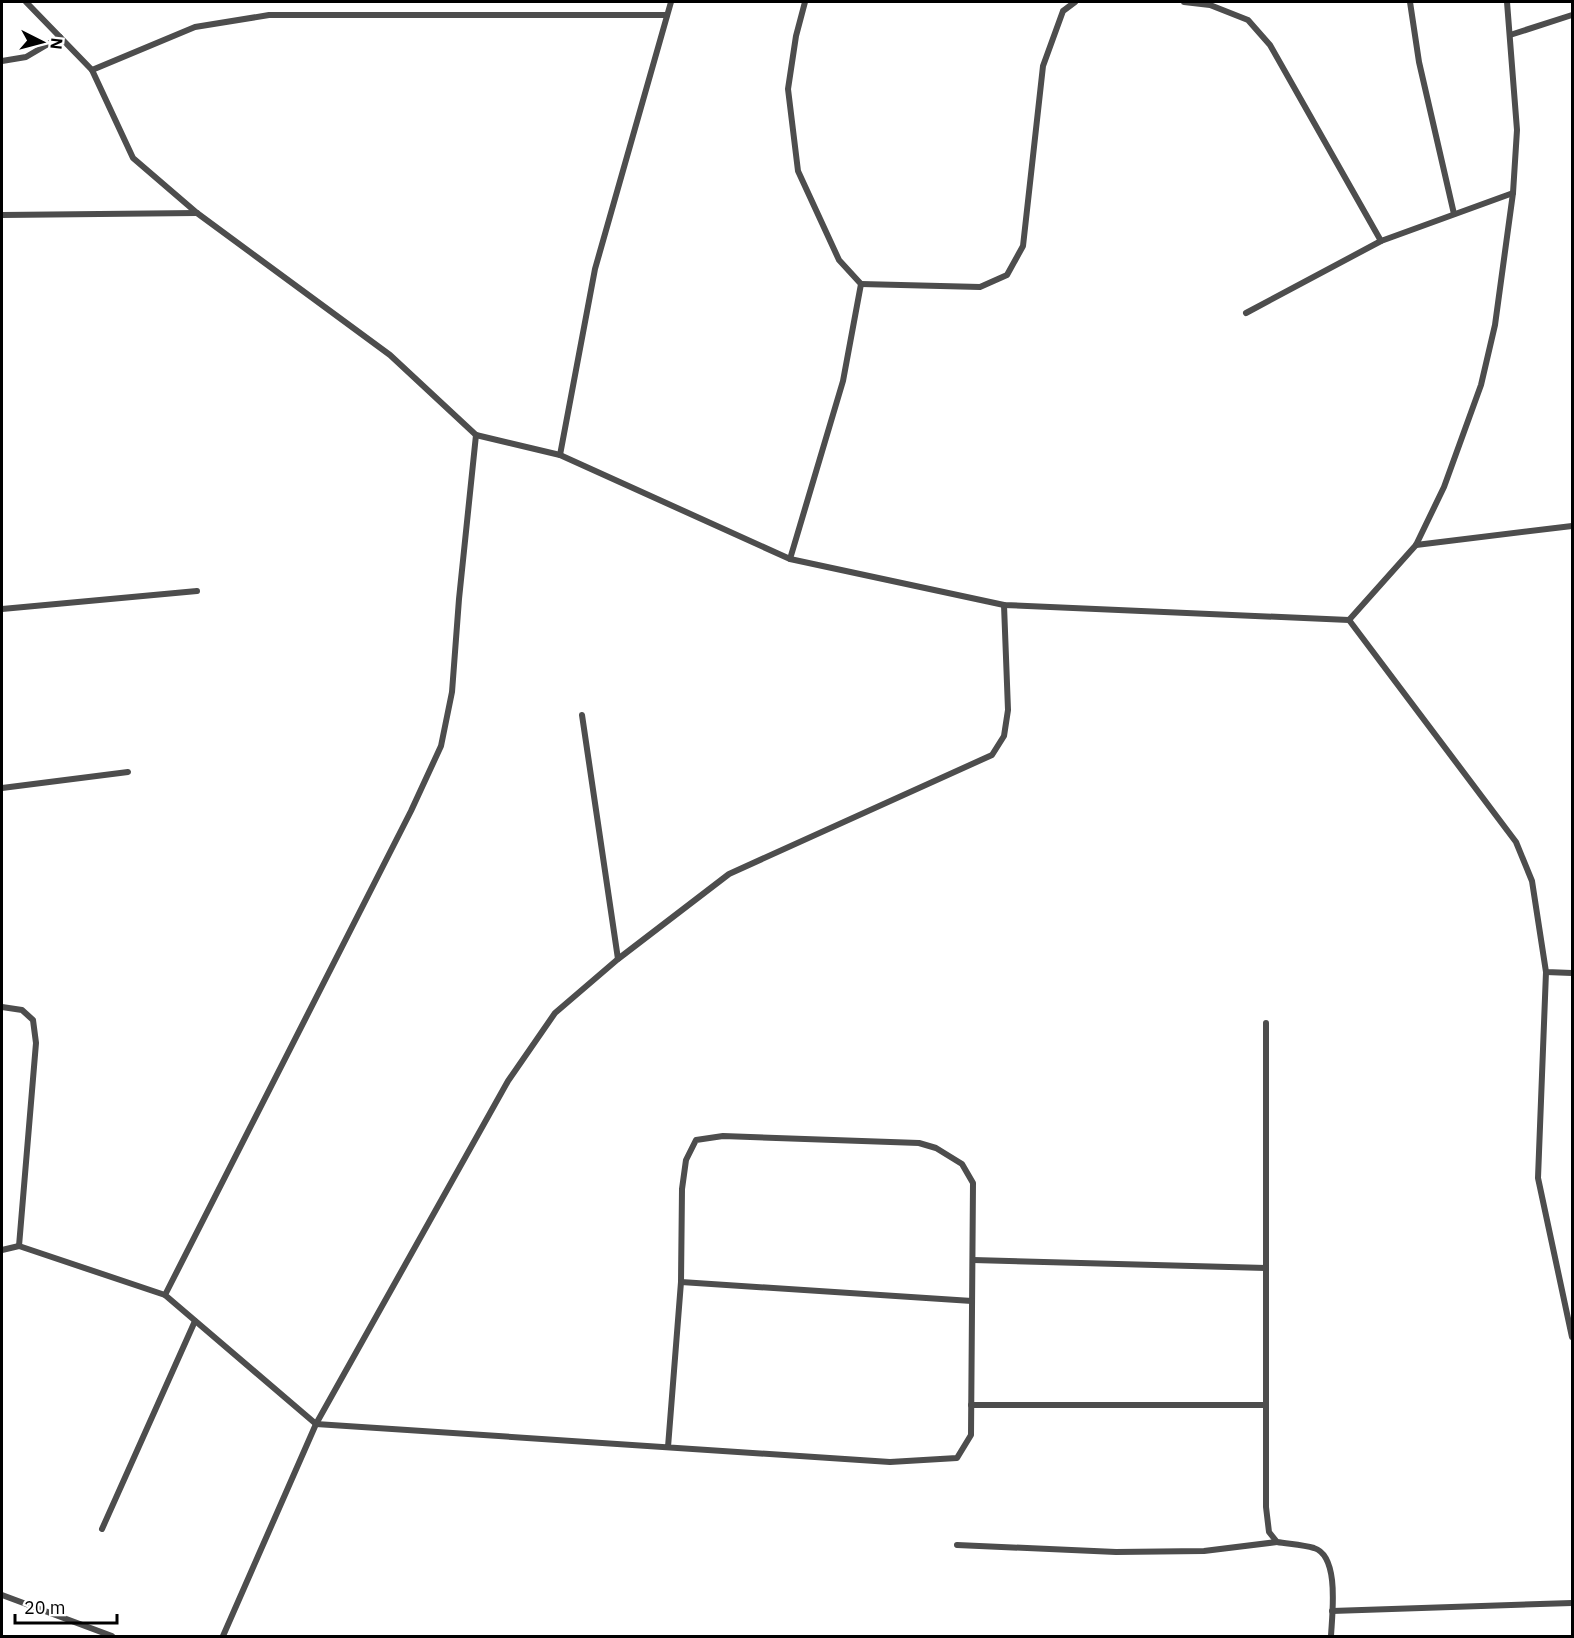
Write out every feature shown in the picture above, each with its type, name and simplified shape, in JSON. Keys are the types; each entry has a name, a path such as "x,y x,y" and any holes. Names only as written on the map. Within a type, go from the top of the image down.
{"street":[{"path":"26,2 92,70 133,158 197,213 390,355 476,435 560,455 790,558 1004,605 1349,620"},
{"path":"560,455 595,269 670,2"},
{"path":"805,2 796,36 788,89 798,171 839,260 861,284 980,287 1007,275 1023,246 1043,66 1064,11 1075,2"},
{"path":"1184,2 1210,5 1248,20 1270,45 1381,241"},
{"path":"1410,2 1419,62 1454,214"},
{"path":"1349,620 1416,545 1444,487 1481,385 1495,325 1513,193 1517,130 1507,2"},
{"path":"92,70 195,27 268,15 667,15"},
{"path":"1510,35 1572,15"},
{"path":"2,61 26,57 60,37"},
{"path":"1246,313 1381,241 1513,193"},
{"path":"2,215 197,213"},
{"path":"790,558 843,381 861,284"},
{"path":"165,1295 411,811 441,746 452,692 476,435"},
{"path":"1416,545 1572,526"},
{"path":"2,609 196,591"},
{"path":"223,1636 316,1424 508,1081 555,1013 618,959 729,874 992,755 1004,736 1008,710 1004,605"},
{"path":"1349,620 1516,842 1532,881 1546,972 1538,1178 1572,1337"},
{"path":"582,715 618,959"},
{"path":"2,788 128,772"},
{"path":"1546,972 1572,973"},
{"path":"2,1007 22,1010 33,1020 36,1043 19,1246"},
{"path":"1266,1023 1266,1506 1269,1532 1277,1542"},
{"path":"2,1250 19,1246 165,1295 316,1424 890,1462 957,1458 971,1435 973,1183 962,1164 936,1148 919,1143 723,1136 696,1140 686,1160 682,1189 681,1282 668,1447"},
{"path":"973,1260 1266,1268"},
{"path":"681,1282 972,1300"},
{"path":"102,1529 195,1321"},
{"path":"971,1405 1265,1405"},
{"path":"957,1545 1116,1552 1204,1551 1277,1542 1316,1549 1328,1558 1332,1576 1331,1636"},
{"path":"2,1594 112,1636"},
{"path":"1332,1611 1572,1603"}]}
